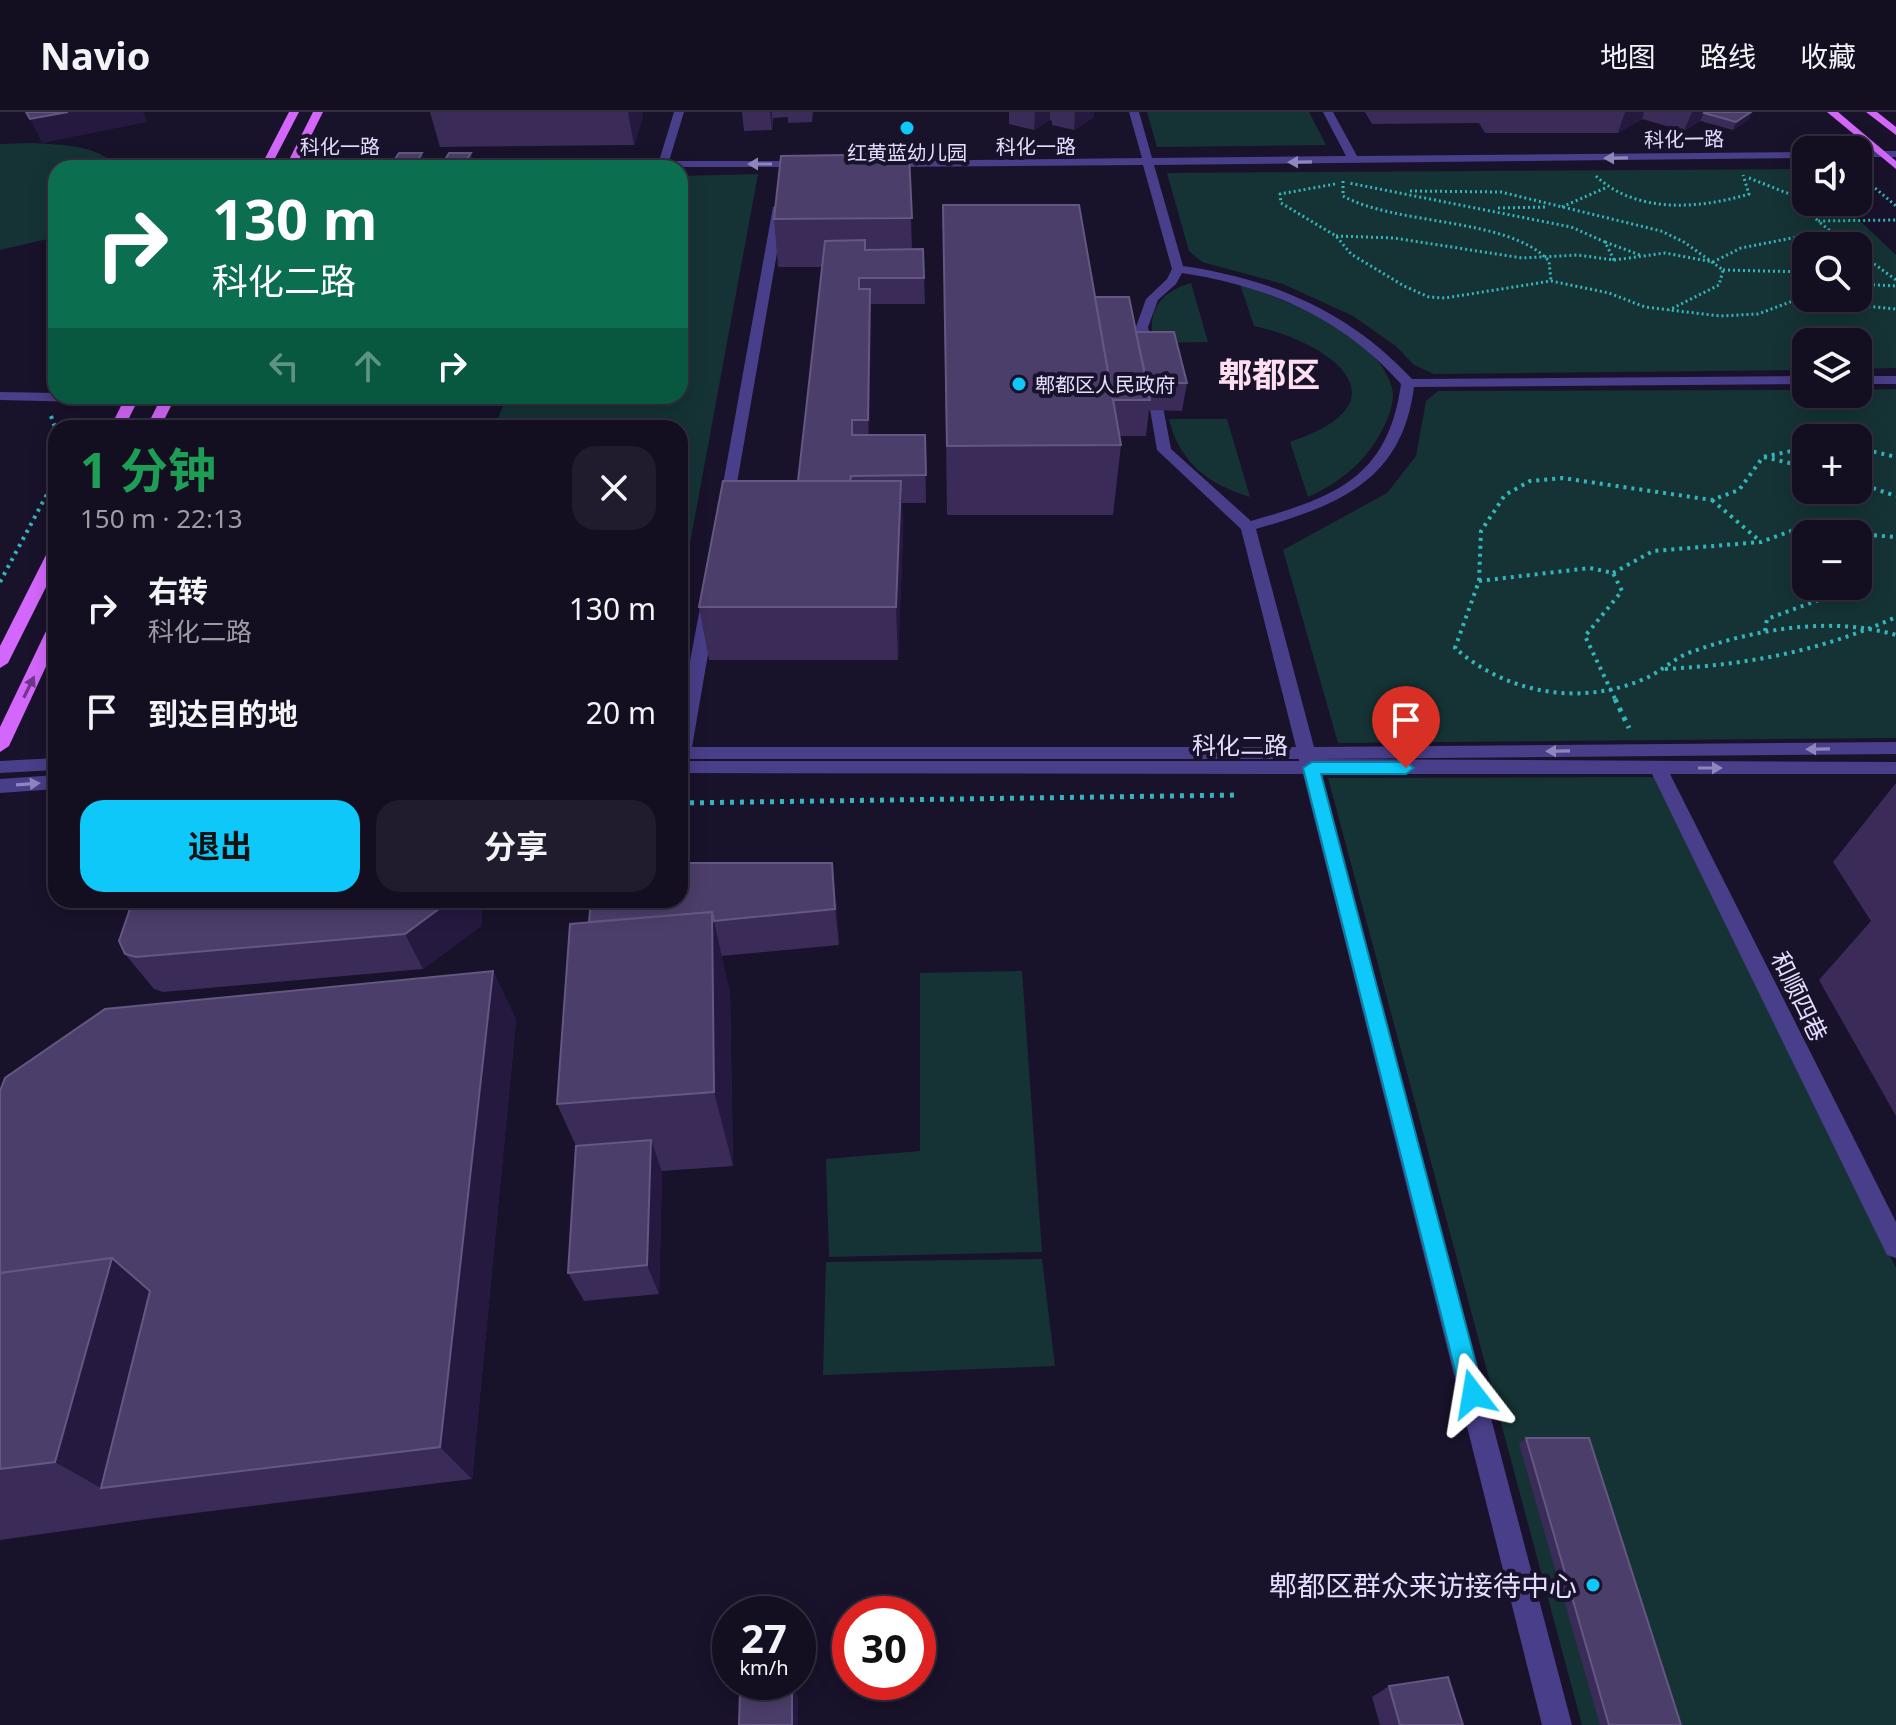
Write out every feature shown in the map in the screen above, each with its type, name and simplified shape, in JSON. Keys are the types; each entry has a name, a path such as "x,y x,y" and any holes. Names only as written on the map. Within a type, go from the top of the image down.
{"main road":[{"path":"269,160 294,112"},
{"path":"294,160 318,112"},
{"path":"1832,112 1896,166"},
{"path":"1871,112 1896,132"},
{"path":"0,663 48,567"},
{"path":"0,746 48,644"}],"street":[{"path":"664,160 679,112"},
{"path":"1134,112 1178,269 1172,281 1152,299 1142,327 1164,450 1248,527 1557,1725"},
{"path":"1328,112 1354,161"},
{"path":"1872,154 1896,154"},
{"name":"科化一路","path":"865,164 1792,155"},
{"name":"科化一路","path":"688,167 784,179 818,164"},
{"path":"724,520 784,179"},
{"path":"1178,269 1241,280 1325,314 1388,358 1408,383 1407,407 1393,443 1369,475 1338,497 1248,527"},
{"path":"1408,383 1792,380"},
{"path":"1872,380 1896,380"},
{"path":"0,396 48,397"},
{"path":"688,720 710,598"},
{"path":"1310,761 1896,748"},
{"name":"科化二路","path":"688,759 1310,761 1658,768 1896,768"},
{"path":"0,767 48,764"},
{"name":"和顺四巷","path":"1658,768 1896,1247"},
{"path":"0,786 48,783"}],"path":[{"path":"1740,172 1745,177 1792,195 1828,231 1809,238 1737,245 1713,262 1674,253 1640,255 1571,227 1397,191 1344,183 1280,194 1281,203 1336,236 1351,254 1429,297 1445,298 1551,281 1609,293 1668,311 1720,316 1758,314 1798,299 1896,309"},
{"path":"1594,173 1605,188 1655,202 1702,205 1749,194 1745,177"},
{"path":"1340,175 1344,183 1343,196 1363,207 1521,241 1545,255 1550,265 1551,281"},
{"path":"1872,185 1896,206"},
{"path":"1485,208 1562,207 1605,188"},
{"path":"1397,191 1501,192 1661,231 1723,270 1792,272"},
{"path":"1818,221 1896,220"},
{"path":"1336,236 1394,238 1522,258 1545,255 1631,261 1640,255"},
{"path":"1605,242 1614,260"},
{"path":"1872,263 1896,283"},
{"path":"1668,311 1699,292 1719,285 1723,270"},
{"path":"1872,284 1896,283"},
{"path":"1792,451 1763,457 1739,490 1712,500 1562,478 1530,481 1505,495 1481,531 1479,581 1455,648 1470,665 1504,683 1560,693 1611,689 1665,669 1683,655 1765,631 1876,627 1896,635"},
{"path":"1872,451 1896,457"},
{"path":"1763,457 1792,464"},
{"path":"1872,488 1896,496"},
{"path":"0,582 48,492"},
{"path":"1712,500 1761,542"},
{"path":"1479,581 1590,568 1613,573 1653,551 1761,542 1792,531"},
{"path":"1872,537 1896,537"},
{"path":"1611,689 1585,636 1590,622 1611,609 1622,591 1613,573"},
{"path":"1765,631 1767,619 1819,600"},
{"path":"1665,669 1713,668 1833,645 1896,617"}],"green space":[{"path":"1147,112 1309,112 1326,145 1157,147"},
{"path":"0,144 67,145 90,150 110,160 48,160 48,239 0,250"},
{"path":"1792,169 1792,216 1855,216 1872,232 1792,232 1792,312 1872,312 1872,232 1896,255 1896,368 1872,369 1872,328 1792,328 1792,370 1434,374 1414,365 1397,347 1353,316 1283,284 1202,262 1189,251 1167,173"},
{"path":"758,174 688,555 688,420 497,420 504,404 688,404 688,176"},
{"path":"1191,283 1208,342 1154,343 1152,321 1158,304 1171,292"},
{"path":"1240,284 1305,310 1350,336 1384,369 1392,388 1393,399 1388,418 1366,455 1340,479 1308,497 1290,442 1326,426 1346,409 1352,392 1346,375 1331,360 1283,334 1254,326"},
{"path":"1896,389 1896,738 1338,743 1283,550 1387,493 1416,456 1426,401 1438,391 1792,390 1792,408 1872,408 1872,390"},
{"path":"1169,419 1227,419 1250,497 1221,486 1198,470 1180,448"},
{"path":"1654,777 1896,1268 1896,1725 1582,1725 1328,778"},
{"path":"1022,971 1042,1252 829,1257 826,1159 920,1151 920,973"},
{"path":"1042,1259 1055,1366 823,1375 826,1262"}],"building":[{"path":"26,112 68,112 30,119"},
{"path":"1705,112 1751,112 1736,122"},
{"path":"399,153 422,153 418,160 394,160"},
{"path":"449,153 471,153 467,160 445,160"},
{"path":"909,154 912,218 774,219 781,156"},
{"name":"郫都区人民政府","path":"943,205 1079,205 1121,445 947,446"},
{"path":"865,240 865,250 923,249 924,278 859,278 859,289 870,289 868,420 852,420 852,435 925,435 926,475 851,476 850,481 798,481 825,241"},
{"path":"1095,297 1129,297 1150,400 1113,400"},
{"path":"1136,332 1174,332 1187,383 1147,383"},
{"path":"723,481 901,481 896,607 699,607"},
{"path":"688,863 832,863 835,909 714,921 712,912 589,922 590,908 688,908"},
{"path":"130,908 440,908 405,934 136,957 125,954 119,941"},
{"path":"712,912 714,1092 557,1104 570,924"},
{"path":"493,971 440,1447 101,1488 150,1291 112,1258 0,1273 0,1091 5,1078 105,1009"},
{"path":"651,1140 647,1265 568,1273 576,1146"},
{"path":"112,1258 55,1462 0,1469 0,1273"},
{"name":"郫都区群众来访接待中心","path":"1526,1438 1589,1438 1681,1725 1609,1725"},
{"path":"1448,1677 1463,1725 1400,1725 1389,1686"},
{"path":"740,1700 792,1700 792,1725 739,1725"}],"place":[{"name":"红黄蓝幼儿园","path":"907,128"},
{"name":"郫都区人民政府","path":"1019,384"},
{"name":"郫都区群众来访接待中心","path":"1593,1585"}],"district":[{"name":"郫都区","path":"1269,374"}],"route":[{"path":"1406,768 1312,768 1473,1394"}]}
